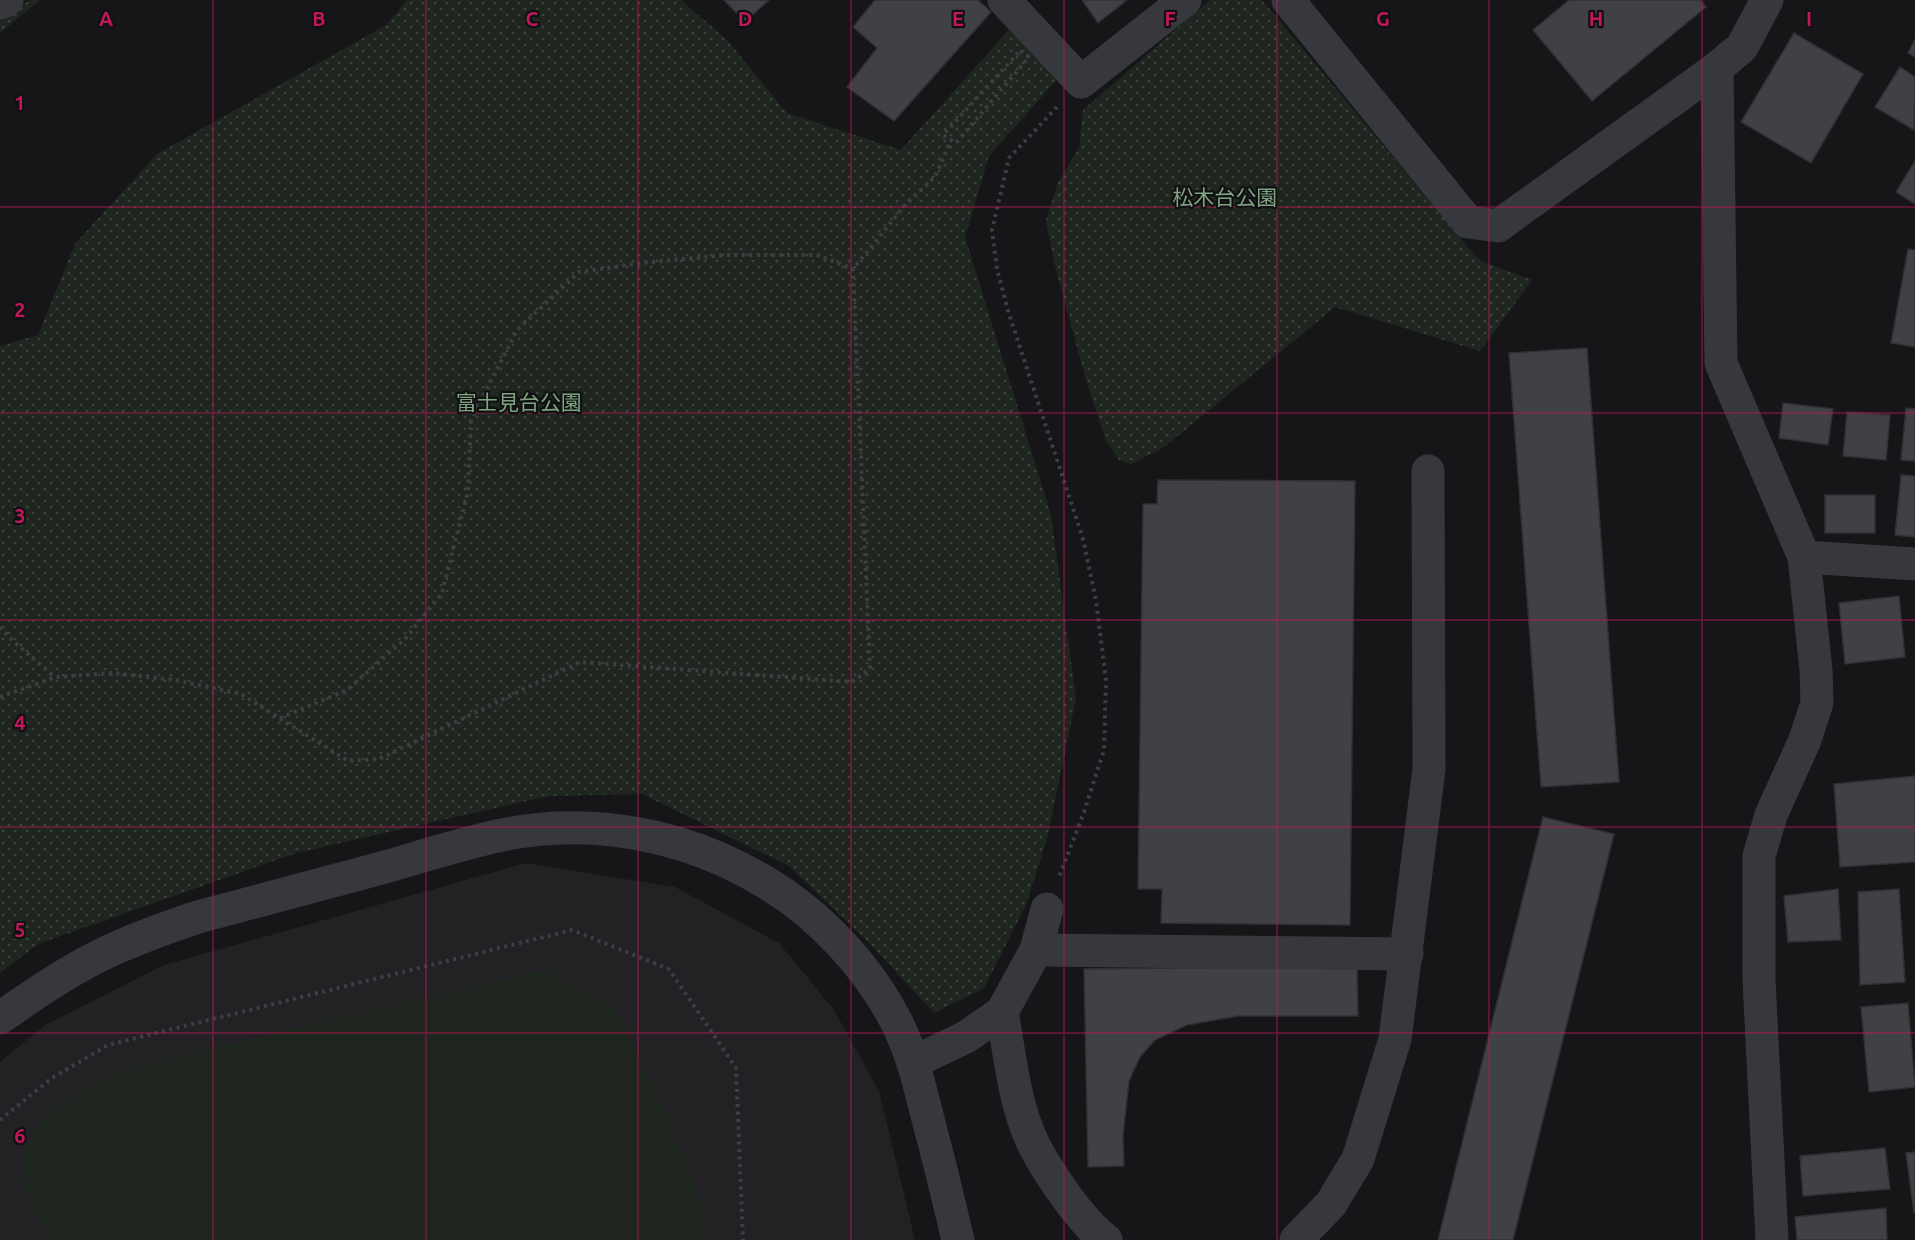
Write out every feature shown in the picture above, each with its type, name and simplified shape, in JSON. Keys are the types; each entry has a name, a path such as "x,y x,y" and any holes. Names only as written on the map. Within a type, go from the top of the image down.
{"street":[{"path":"0,3 7,0"},
{"path":"1004,0 1081,82 1185,0"},
{"path":"1288,0 1468,222 1498,226 1717,68 1742,47 1767,0"},
{"path":"1717,68 1721,363 1804,558 1816,670 1816,703 1805,740 1771,815 1759,856 1759,980 1772,1240"},
{"path":"1296,1240 1331,1204 1358,1159 1395,1039 1429,769 1428,471"},
{"path":"1804,558 1915,564"},
{"path":"0,1018 54,981 101,955 150,933 198,917 502,835 564,828 607,829 660,838 704,852 756,876 780,891 821,923 871,982 897,1025 914,1062 958,1240"},
{"path":"914,1062 966,1037 1002,1012 1036,950 1047,909"},
{"path":"1036,950 1407,954"},
{"path":"1002,1012 1016,1089 1033,1142 1061,1190 1095,1233 1106,1240"}],"path":[{"path":"1020,51 1029,57 956,143 951,140 943,135 1020,51"},
{"path":"1047,909 1083,815 1104,750 1106,680 1096,600 1083,539 1009,314 997,269 992,230 1009,158 1081,82"},
{"path":"0,697 56,677 113,673 175,680 241,694 348,761 379,759 580,662 852,682 870,669 853,269 906,204 935,177 951,140"},
{"path":"280,718 347,690 405,639 442,593 468,491 471,420 517,330 579,272 725,255 817,255 853,269"},
{"path":"0,627 14,642 56,677"},
{"path":"0,1120 52,1078 108,1045 572,930 669,969 736,1068 743,1240"}],"shaded area":[{"path":"526,863 675,887 779,943 834,1010 879,1091 915,1240 0,1240 0,1062 45,1025 164,965"}],"green space":[{"path":"32,0 40,0 0,33 0,14"},
{"name":"富士見台公園","path":"407,0 681,0 728,41 787,113 901,150 1015,23 1062,74 989,156 965,237 1051,515 1076,699 1047,839 1026,905 984,988 934,1013 871,945 789,866 642,794 549,796 296,853 38,944 0,973 0,346 38,335 75,244 157,154 386,25"},
{"name":"松木台公園","path":"1210,0 1262,0 1471,251 1481,261 1532,280 1480,351 1335,307 1163,448 1131,464 1119,460 1106,441 1086,380 1056,270 1046,221 1058,182 1079,148 1083,110"},
{"path":"547,969 616,1011 660,1098 697,1189 705,1240 48,1240 20,1181 26,1146 49,1113 89,1086 140,1065"}],"building":[{"path":"724,0 769,0 745,22"},
{"path":"875,0 978,0 991,12 894,121 847,87 877,48 853,27"},
{"path":"1082,0 1127,0 1098,23"},
{"path":"1569,0 1700,0 1706,7 1592,101 1533,30"},
{"path":"1794,33 1863,74 1811,163 1741,122"},
{"path":"1915,39 1915,57 1908,53"},
{"path":"1900,67 1915,77 1914,130 1875,107"},
{"path":"1915,161 1915,204 1896,192"},
{"path":"1908,249 1915,250 1915,347 1891,343"},
{"path":"1587,348 1619,782 1541,787 1509,353"},
{"path":"1783,403 1833,409 1828,445 1779,438"},
{"path":"1906,408 1915,409 1915,461 1901,460"},
{"path":"1847,412 1890,415 1886,460 1843,456"},
{"path":"1901,475 1915,476 1915,537 1895,535"},
{"path":"1158,480 1355,481 1350,925 1161,923 1162,889 1138,889 1143,504 1157,504"},
{"path":"1825,495 1875,495 1875,533 1825,533"},
{"path":"1899,596 1905,657 1845,664 1839,603"},
{"path":"1915,776 1915,862 1840,867 1834,784"},
{"path":"1543,817 1614,834 1513,1240 1438,1240"},
{"path":"1838,889 1841,940 1788,942 1784,896"},
{"path":"1899,889 1905,982 1860,985 1858,892"},
{"path":"1357,966 1358,1016 1238,1016 1187,1025 1155,1040 1140,1057 1129,1081 1123,1135 1124,1166 1088,1167 1084,969"},
{"path":"1908,1003 1915,1087 1869,1092 1861,1007"},
{"path":"1885,1148 1890,1189 1803,1196 1800,1156"},
{"path":"1915,1152 1915,1213 1914,1213 1906,1153"},
{"path":"1886,1208 1887,1240 1797,1240 1795,1217"}]}
